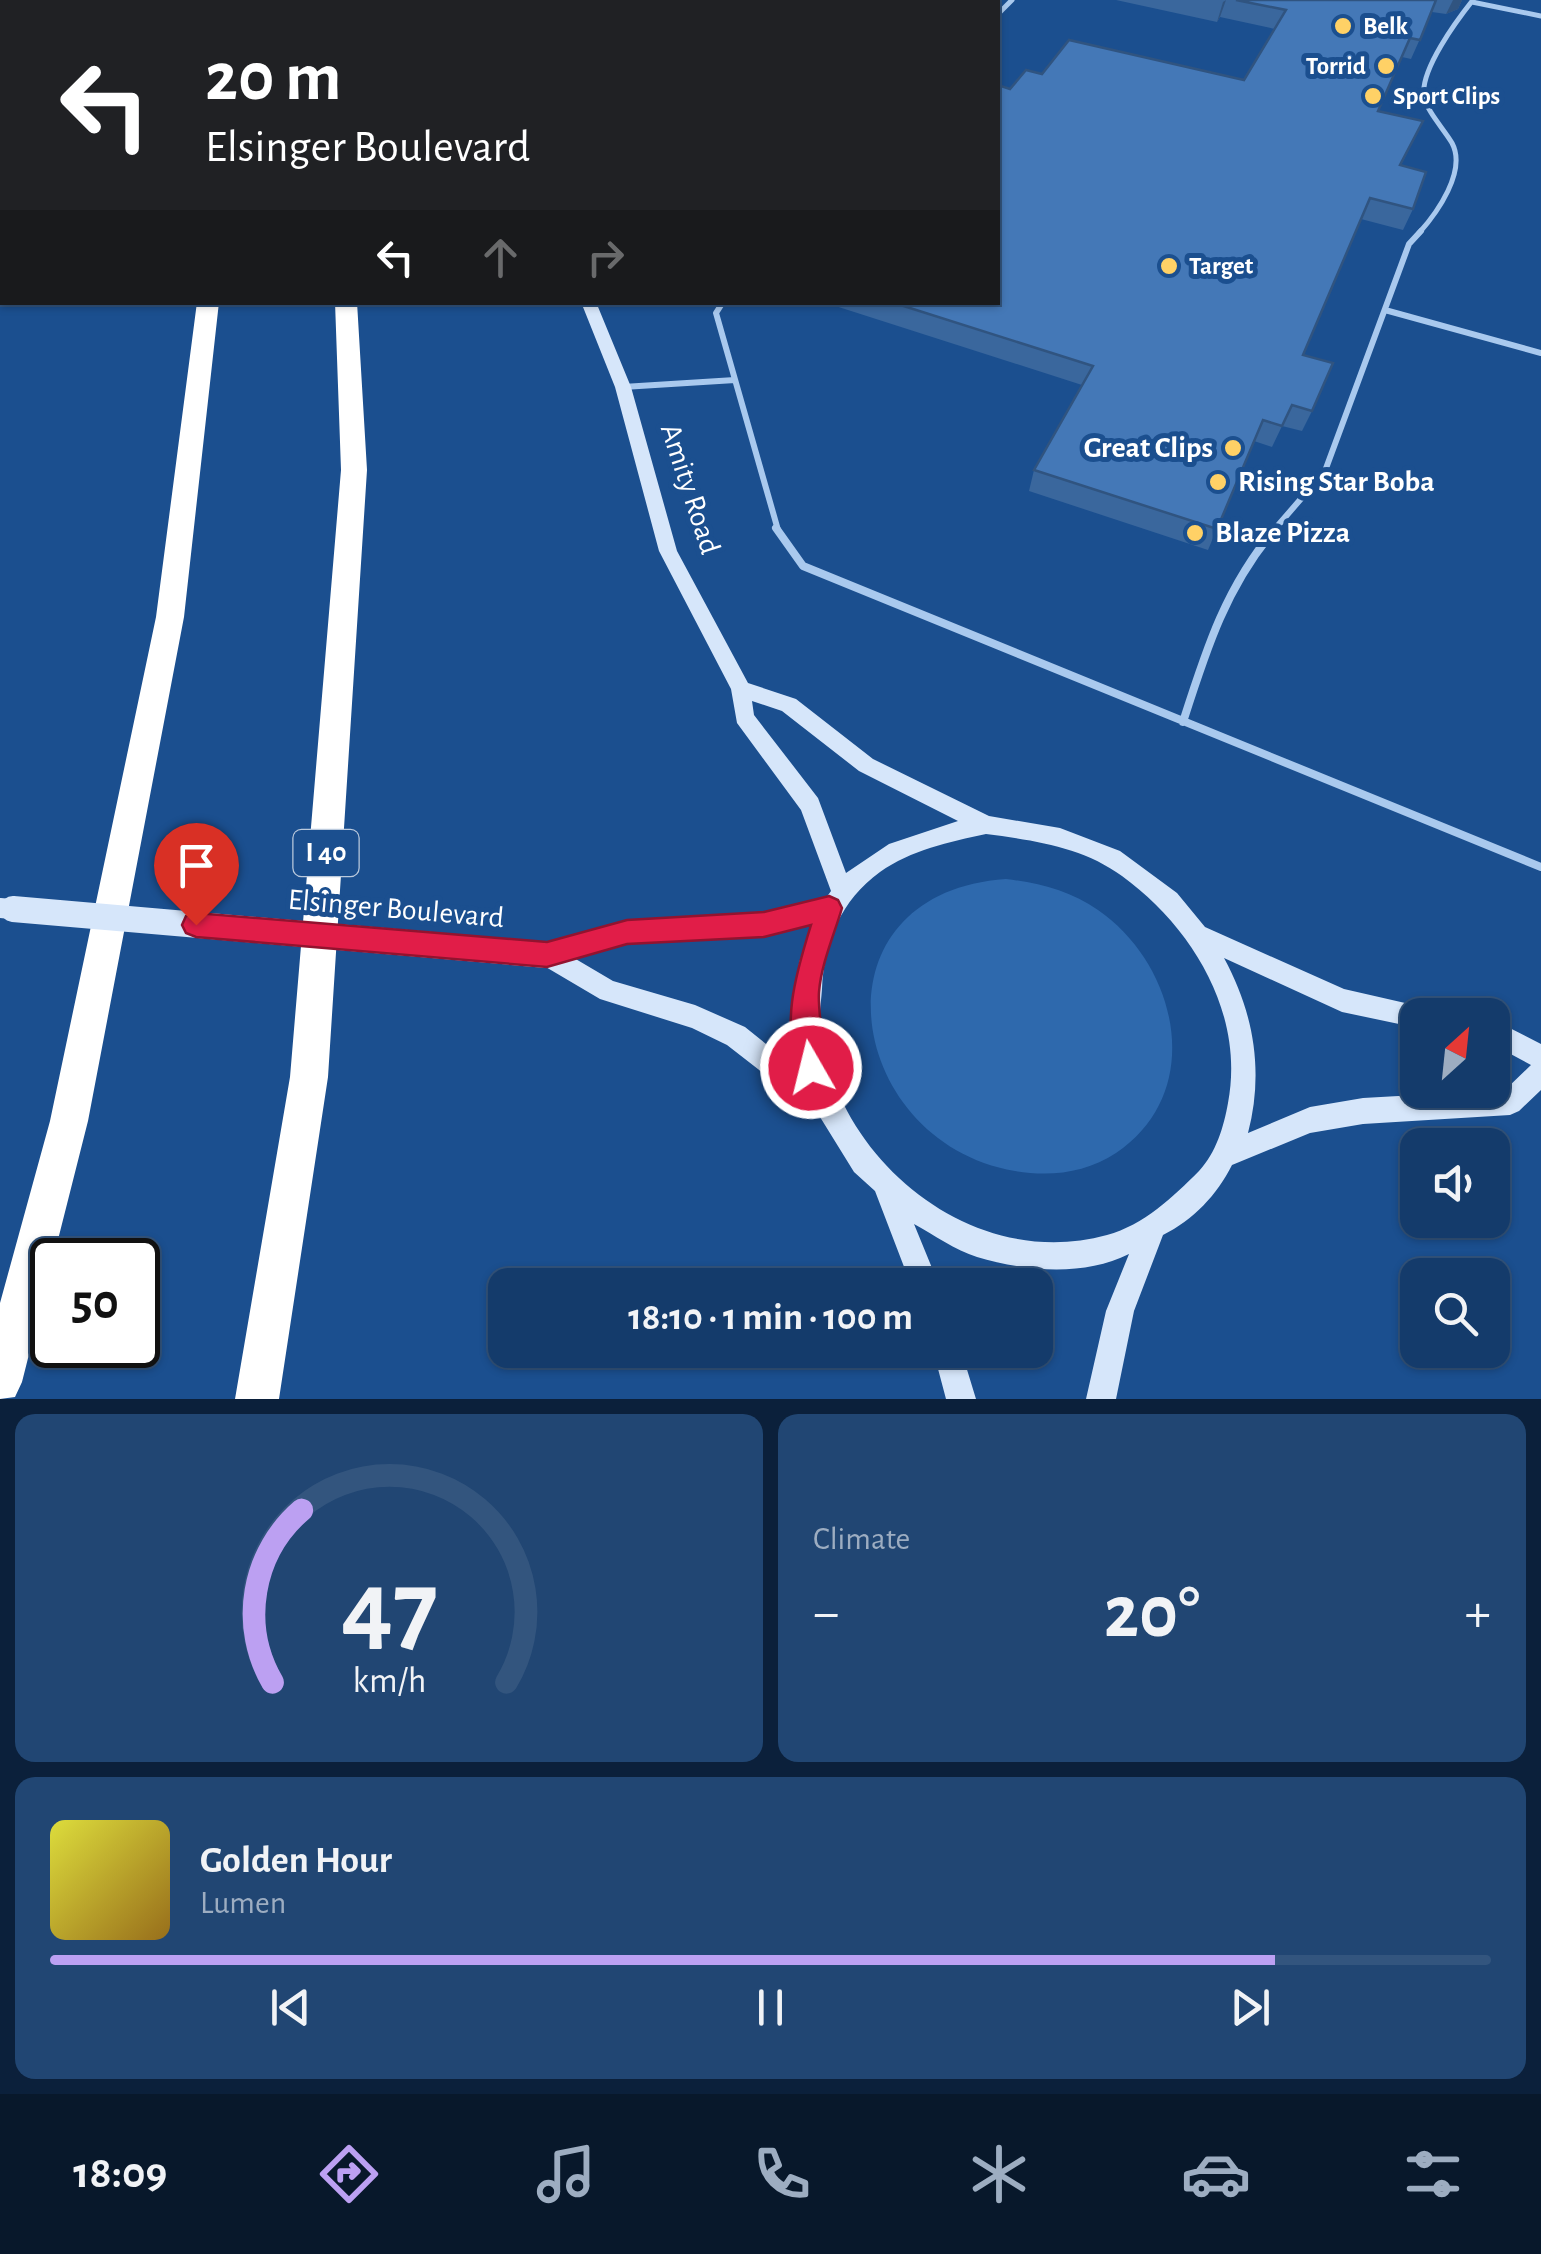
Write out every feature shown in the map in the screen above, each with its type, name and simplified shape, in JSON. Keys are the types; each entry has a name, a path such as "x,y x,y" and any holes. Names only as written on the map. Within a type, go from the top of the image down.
{"highway":[{"path":"0,1382 69,1121 166,636 208,305"},
{"name":"I 40","path":"258,1399 310,1077 354,470 346,305"}],"street":[{"name":"Amity Road","path":"589,305 623,388 668,551 741,689 744,717 810,805 835,899"},
{"path":"741,689 789,704 866,764 986,825"},
{"path":"986,825 1028,829 1079,842 1129,867 1173,903 1204,937 1228,984 1240,1023 1246,1063 1243,1104 1225,1155 1198,1197 1150,1234 1093,1253 1038,1255 982,1245 930,1221 887,1190 852,1152 826,1108 804,1027 805,987 835,899 862,871 915,842 986,825"},
{"name":"Elsinger Boulevard","path":"0,908 547,955 627,932 764,924 835,899"},
{"path":"1204,937 1342,1000 1400,1012"},
{"name":"Elsinger Boulevard","path":"547,955 608,991 694,1017 736,1036 826,1108"},
{"path":"1510,1041 1541,1057"},
{"path":"1225,1155 1310,1120 1363,1111 1510,1102 1541,1074"},
{"path":"887,1190 918,1268"},
{"path":"1100,1399 1120,1311 1150,1234"},
{"path":"953,1368 962,1399"}],"lane":[{"path":"1183,722 1191,686 1215,623 1246,563 1325,471 1409,244 1438,213 1454,172 1455,148 1424,98 1425,82 1450,29 1473,1 1541,16"},
{"path":"721,305 716,313 775,526 803,566 1541,867"},
{"path":"1385,310 1541,353"},
{"path":"623,388 735,380"}],"shaded area":[{"path":"1006,879 1054,889 1098,910 1126,934 1148,963 1163,996 1171,1030 1171,1065 1163,1098 1144,1128 1116,1153 1080,1169 1041,1174 1015,1171 957,1151 913,1115 884,1070 871,1019 876,970 899,926 942,894"}],"building":[{"name":"Target","path":"1236,0 1436,0 1420,40 1410,38 1378,111 1423,121 1400,165 1426,172 1413,209 1370,198 1303,355 1333,363 1312,411 1292,405 1282,426 1263,420 1217,529 1034,470 1093,366 900,305 1000,305 1000,86 1010,89 1026,70 1042,74 1069,40 1244,80 1286,10"}],"place":[{"name":"Belk","path":"1343,26"},
{"name":"Torrid","path":"1386,66"},
{"name":"Sport Clips","path":"1373,96"},
{"name":"Target","path":"1169,266"},
{"name":"Great Clips","path":"1233,448"},
{"name":"Rising Star Boba","path":"1218,482"},
{"name":"Blaze Pizza","path":"1195,533"}],"route":[{"path":"196,925 547,955 627,932 764,924 798,919 829,908 805,987 804,1027 811,1068"}]}
